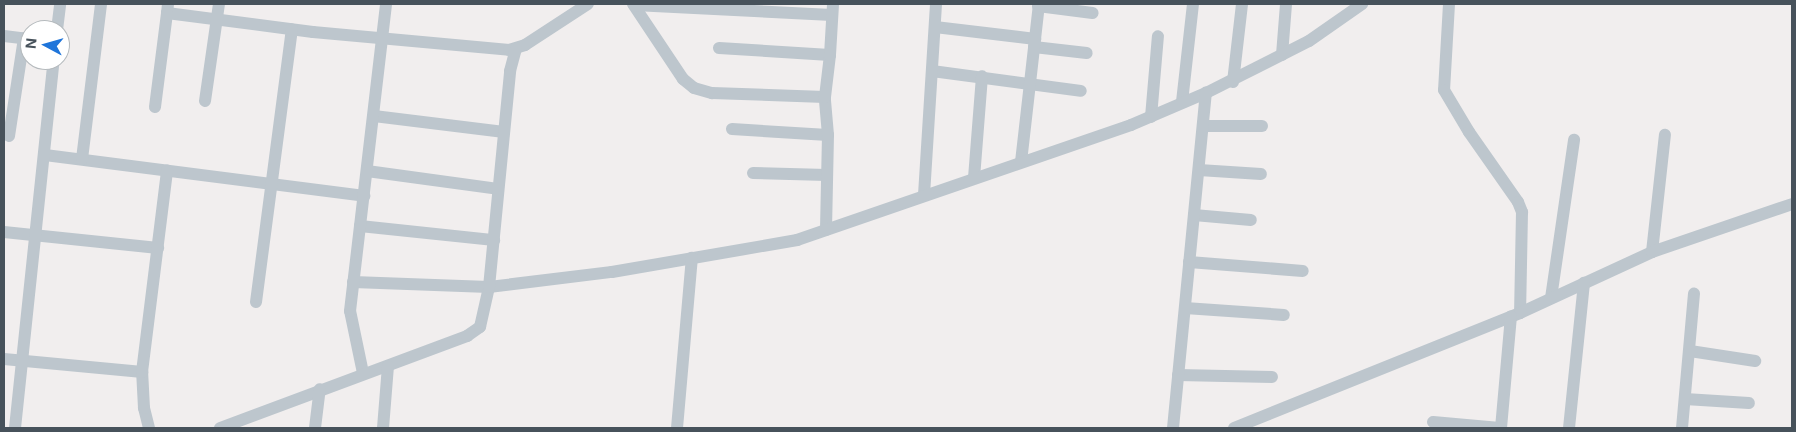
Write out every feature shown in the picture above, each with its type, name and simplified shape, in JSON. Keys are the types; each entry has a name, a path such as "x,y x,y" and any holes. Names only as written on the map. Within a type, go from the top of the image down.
{"street":[{"path":"58,20 60,4"},
{"path":"82,160 101,4"},
{"path":"205,101 219,4"},
{"path":"363,373 350,311 386,4"},
{"path":"155,107 167,9 217,20 292,30 382,39 516,48 526,45 588,4"},
{"path":"634,4 832,9 830,55 824,97 828,135 826,230"},
{"path":"634,4 682,79 694,88 712,92 824,97"},
{"path":"924,195 936,4"},
{"path":"1182,102 1193,4"},
{"path":"1233,82 1242,4"},
{"path":"1282,55 1286,4"},
{"path":"354,282 489,287 612,272 797,240 1151,117 1182,102 1233,82 1309,41 1362,4"},
{"path":"1433,422 1501,428 1516,314 1522,212 1518,202 1469,132 1444,90 1449,4"},
{"path":"1021,162 1039,5 1094,13"},
{"path":"935,27 1087,53"},
{"path":"256,302 270,184 292,30"},
{"path":"4,36 20,37"},
{"path":"1151,117 1158,36"},
{"path":"220,428 474,333 480,327 484,319 489,287 510,71 516,48"},
{"path":"719,48 830,55"},
{"path":"9,136 9,101 20,62"},
{"path":"15,428 53,70"},
{"path":"932,71 982,76 1030,85 1081,91"},
{"path":"974,178 982,76"},
{"path":"1173,428 1206,94"},
{"path":"374,116 504,132"},
{"path":"1203,126 1262,126"},
{"path":"732,129 828,135"},
{"path":"1652,252 1665,135"},
{"path":"1551,298 1574,140"},
{"path":"45,155 364,196"},
{"path":"1199,170 1261,174"},
{"path":"150,428 144,408 142,372 167,171"},
{"path":"367,171 498,189"},
{"path":"752,173 828,175"},
{"path":"1234,428 1516,314 1652,252 1792,204"},
{"path":"1194,215 1252,220"},
{"path":"360,226 494,240"},
{"path":"4,232 158,248"},
{"path":"677,428 692,258"},
{"path":"1190,262 1302,271"},
{"path":"1569,428 1584,283"},
{"path":"1682,428 1694,294"},
{"path":"1185,308 1284,316"},
{"path":"1690,351 1755,360"},
{"path":"4,359 142,372"},
{"path":"382,428 388,366"},
{"path":"1178,375 1272,377"},
{"path":"315,428 320,389"},
{"path":"1685,399 1749,403"}]}
